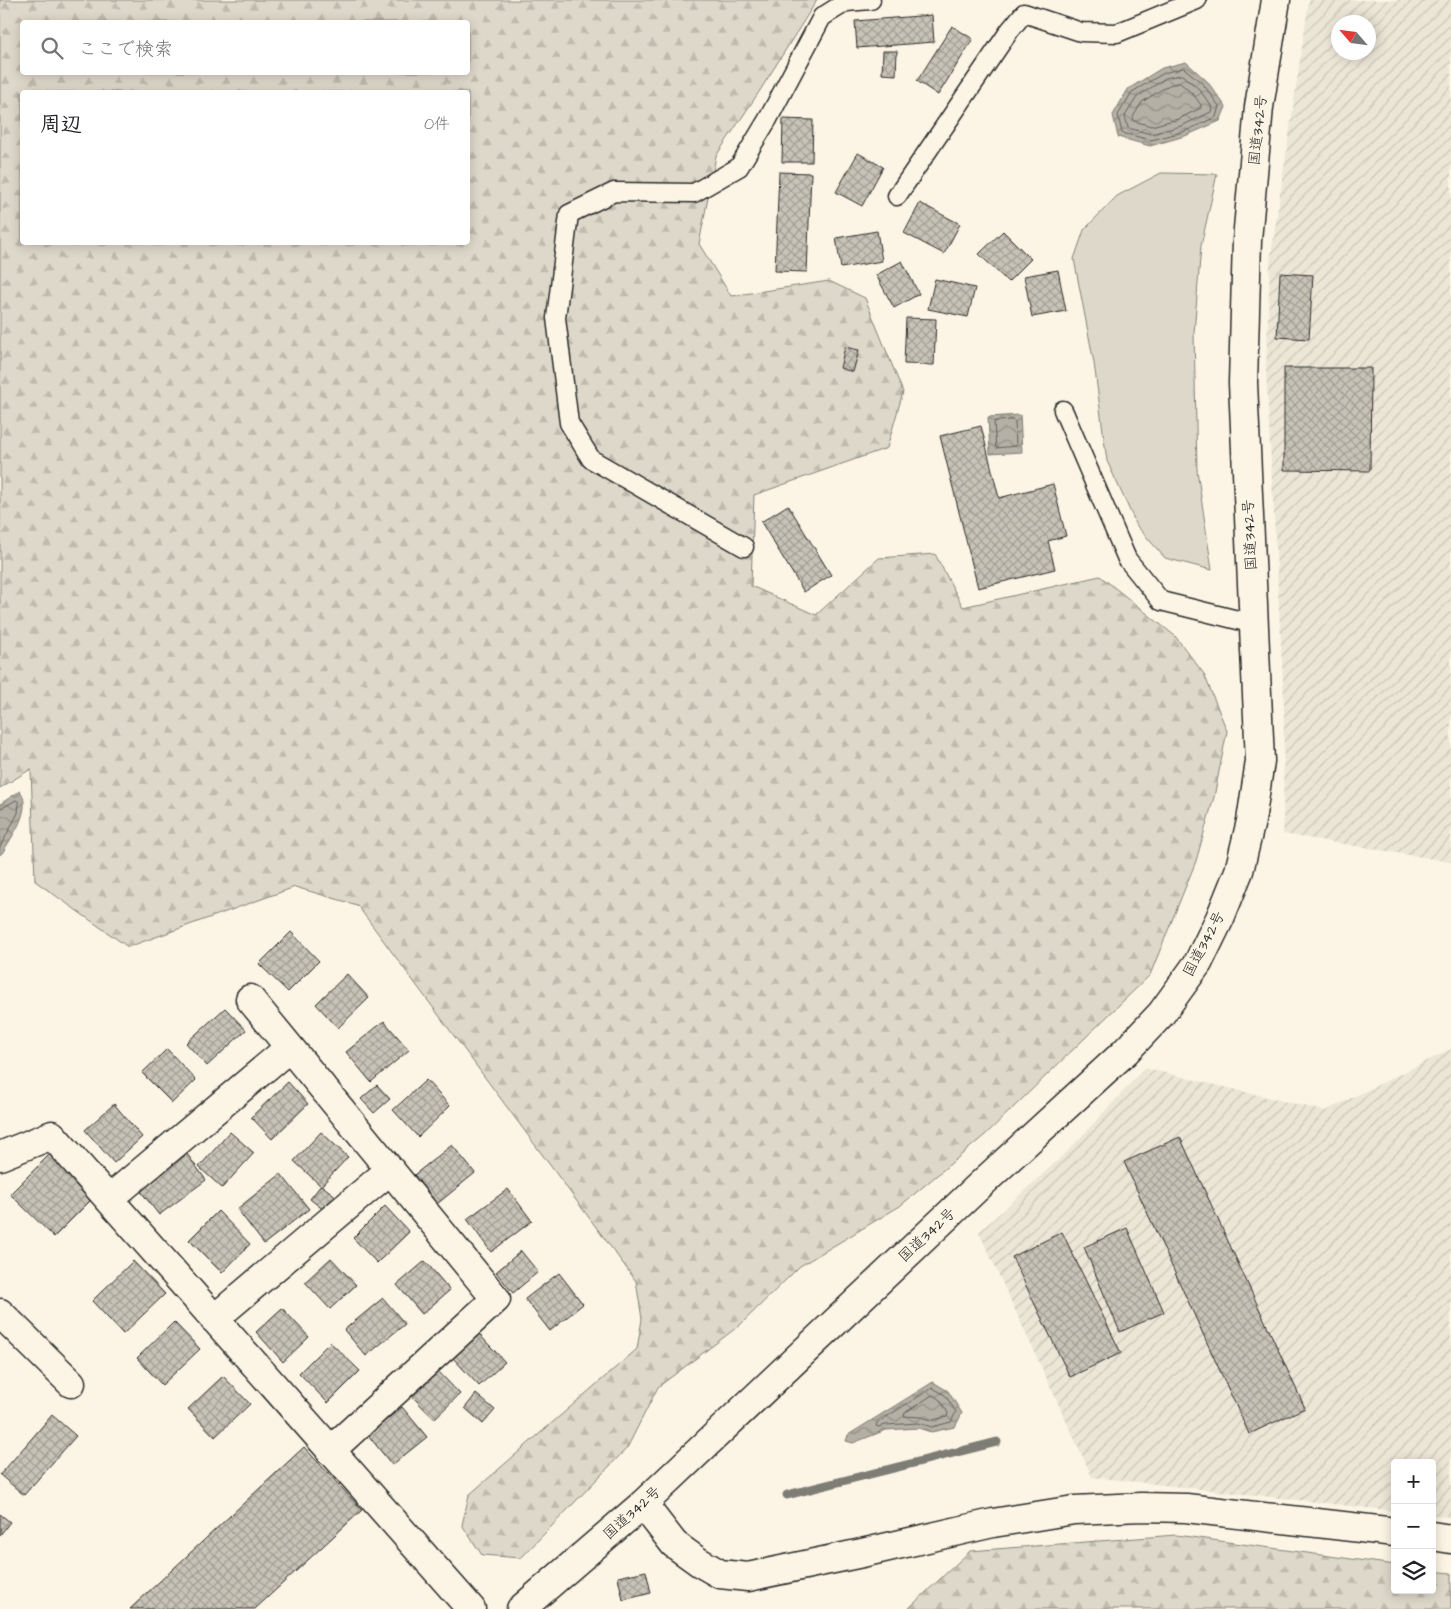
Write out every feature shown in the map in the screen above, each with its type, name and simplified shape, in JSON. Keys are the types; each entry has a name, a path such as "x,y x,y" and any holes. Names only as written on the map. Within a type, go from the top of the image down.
{"main road":[{"name":"国道342号","path":"521,1609 643,1504 972,1193 1125,1052 1161,1014 1198,963 1220,918 1239,872 1251,820 1260,761 1243,383 1247,240 1259,107 1276,0"},
{"path":"250,998 496,1299 330,1451"},
{"path":"109,1199 289,1048"},
{"path":"0,1156 52,1135 471,1609"},
{"path":"214,1319 390,1170"},
{"path":"0,1312 71,1382"},
{"path":"643,1504 674,1544 699,1562 720,1574 748,1577 993,1523 1074,1510 1141,1507 1186,1508 1391,1532"},
{"path":"1436,1537 1451,1539"}],"lane":[{"path":"744,547 591,459 569,423 556,318 569,214 614,192 694,193 740,166 768,119 822,17 846,2 871,0"},
{"path":"897,196 1024,12 1081,32 1117,33 1196,0"},
{"path":"1063,410 1127,559 1161,601 1254,624"}],"shaded area":[{"path":"1309,0 1451,0 1451,862 1283,834 1284,700 1266,371 1270,262"},
{"path":"1451,1049 1451,1517 1436,1515 1436,1459 1391,1459 1391,1511 1092,1477 979,1232 1068,1151 1145,1068 1325,1111"}],"green space":[{"path":"0,0 817,0 716,156 699,244 731,296 829,281 865,298 903,392 887,448 754,495 751,586 816,615 879,558 935,554 963,607 1100,576 1175,636 1204,674 1227,731 1214,797 1196,861 1150,975 985,1135 900,1206 800,1266 740,1325 658,1387 627,1448 521,1558 482,1555 462,1525 469,1495 637,1349 642,1319 636,1281 357,905 295,887 128,947 35,881 31,769 0,788"},
{"path":"1161,173 1217,174 1201,246 1194,333 1197,470 1212,570 1165,558 1137,526 1107,461 1094,363 1074,259 1084,230 1117,196"},
{"path":"1176,1535 1391,1564 1391,1594 1436,1594 1436,1571 1451,1573 1451,1609 908,1609 970,1551"}],"water":[{"path":"1186,62 1207,81 1226,107 1220,121 1185,136 1150,146 1118,137 1113,115 1128,89 1162,68"},
{"path":"1020,415 1022,452 990,454 988,417"},
{"path":"20,791 23,798 23,814 16,830 0,855 0,804"},
{"path":"933,1382 948,1391 962,1413 955,1427 931,1432 918,1428 886,1430 853,1443 846,1441 848,1435"}],"building":[{"path":"932,15 934,42 857,48 855,21"},
{"path":"952,26 973,39 938,95 917,81"},
{"path":"883,51 897,51 896,75 882,74"},
{"path":"783,119 813,120 812,162 782,162"},
{"path":"858,153 883,167 862,206 836,192"},
{"path":"779,172 811,173 807,272 775,271"},
{"path":"920,203 960,224 944,254 904,233"},
{"path":"877,231 882,261 841,268 836,238"},
{"path":"1003,231 1031,259 1008,282 979,254"},
{"path":"902,261 919,294 894,308 876,275"},
{"path":"1058,270 1066,311 1032,317 1024,276"},
{"path":"1280,273 1313,275 1309,339 1277,337"},
{"path":"935,279 975,288 968,317 928,309"},
{"path":"906,318 936,319 934,365 904,364"},
{"path":"845,347 859,350 853,372 840,368"},
{"path":"1284,368 1371,368 1370,471 1284,470"},
{"path":"981,426 999,498 1053,484 1066,536 1048,541 1055,569 978,588 940,436"},
{"path":"788,505 831,575 804,592 761,522"},
{"path":"291,932 319,961 288,992 259,964"},
{"path":"347,974 369,998 338,1028 316,1004"},
{"path":"225,1008 246,1030 207,1066 186,1043"},
{"path":"384,1021 409,1050 371,1082 346,1052"},
{"path":"167,1049 196,1080 172,1103 142,1073"},
{"path":"426,1080 450,1106 418,1137 393,1110"},
{"path":"288,1082 308,1104 272,1139 251,1117"},
{"path":"377,1085 390,1099 374,1113 361,1099"},
{"path":"114,1104 142,1137 114,1163 85,1130"},
{"path":"230,1132 254,1153 222,1188 199,1167"},
{"path":"321,1132 348,1157 321,1186 294,1161"},
{"path":"1180,1137 1305,1408 1249,1434 1124,1162"},
{"path":"452,1145 475,1173 437,1204 414,1175"},
{"path":"50,1154 93,1198 54,1237 10,1194"},
{"path":"187,1154 206,1180 159,1215 139,1189"},
{"path":"281,1174 309,1209 264,1244 237,1209"},
{"path":"321,1185 337,1197 325,1211 310,1199"},
{"path":"508,1189 532,1221 491,1252 467,1219"},
{"path":"385,1206 409,1232 377,1263 353,1238"},
{"path":"218,1211 250,1244 222,1273 189,1240"},
{"path":"1127,1228 1164,1312 1120,1332 1084,1247"},
{"path":"1062,1232 1121,1353 1070,1377 1012,1257"},
{"path":"521,1251 538,1272 513,1293 496,1272"},
{"path":"331,1258 356,1285 330,1309 305,1282"},
{"path":"133,1261 165,1294 123,1334 92,1301"},
{"path":"425,1261 450,1290 422,1314 397,1285"},
{"path":"559,1273 583,1304 550,1331 525,1299"},
{"path":"383,1298 405,1324 366,1356 344,1330"},
{"path":"282,1308 309,1337 283,1362 256,1332"},
{"path":"174,1322 200,1349 162,1385 137,1358"},
{"path":"478,1333 505,1362 479,1386 452,1357"},
{"path":"330,1342 360,1371 328,1403 299,1373"},
{"path":"437,1370 460,1394 434,1419 411,1395"},
{"path":"223,1376 250,1404 215,1437 188,1409"},
{"path":"476,1394 495,1410 483,1424 465,1408"},
{"path":"402,1407 427,1437 392,1465 368,1435"},
{"path":"52,1415 76,1436 24,1495 0,1475"},
{"path":"304,1447 362,1510 255,1609 130,1609"},
{"path":"0,1514 10,1522 0,1535"},
{"path":"646,1571 651,1593 623,1600 618,1577"}],"waterway":[{"path":"787,1495 997,1442"}]}
